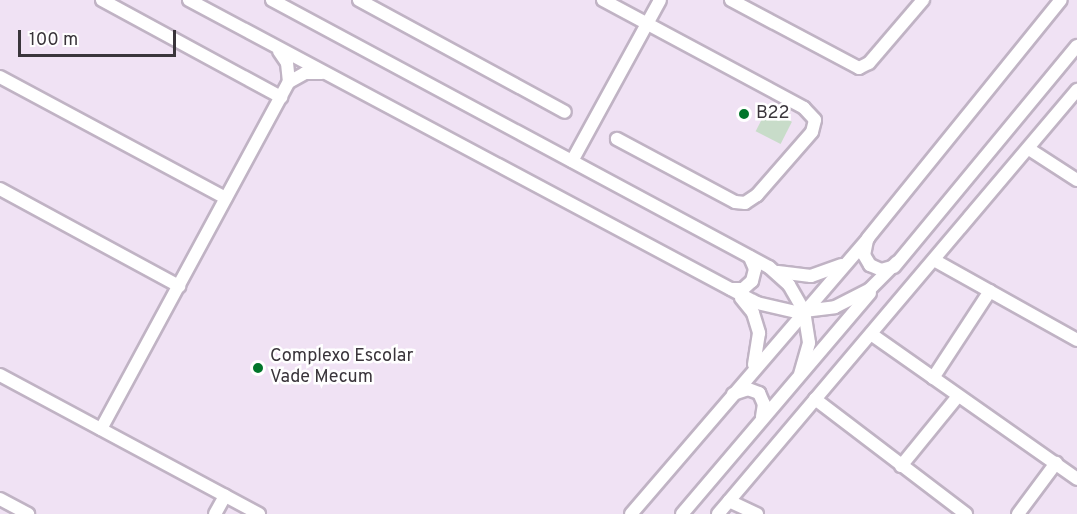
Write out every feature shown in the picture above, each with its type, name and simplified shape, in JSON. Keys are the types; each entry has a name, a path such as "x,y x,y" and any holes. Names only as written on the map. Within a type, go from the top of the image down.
{"street":[{"path":"102,0 281,97"},
{"path":"189,0 731,289 776,309 804,311 853,300 870,290 897,262"},
{"path":"272,0 769,267 788,275 811,276 833,270 851,257"},
{"path":"359,0 565,112"},
{"path":"603,0 809,111 815,120 814,128 757,195 741,204 617,139"},
{"path":"572,161 660,0"},
{"path":"731,0 745,3 859,68 869,63 922,0"},
{"path":"630,514 868,238 1061,0"},
{"path":"682,514 1077,46"},
{"path":"276,48 287,63 289,82"},
{"path":"101,429 289,82 305,73 323,73"},
{"path":"0,77 226,198"},
{"path":"718,514 1029,149 1073,103 1077,90"},
{"path":"1029,149 1077,180"},
{"path":"0,189 179,286"},
{"path":"868,238 864,255 870,265 887,269 897,262"},
{"path":"731,289 743,289 752,281 755,269 750,257"},
{"path":"934,260 1077,340"},
{"path":"769,267 789,285 804,311 808,343 800,374"},
{"path":"731,289 747,304 756,322 758,353 750,373"},
{"path":"933,378 990,291"},
{"path":"871,334 1077,479"},
{"path":"0,375 259,514"},
{"path":"731,396 742,389 759,393 764,404 759,421"},
{"path":"901,466 958,396"},
{"path":"815,399 901,466 952,510 966,514"},
{"path":"1018,514 1056,464"},
{"path":"215,514 225,496"},
{"path":"0,499 28,514"},
{"path":"729,501 757,514"}],"green space":[{"path":"767,109 792,122 781,144 756,131"}],"place":[{"name":"B22","path":"744,114"},
{"name":"Complexo Escolar Vade Mecum","path":"258,368"}]}
